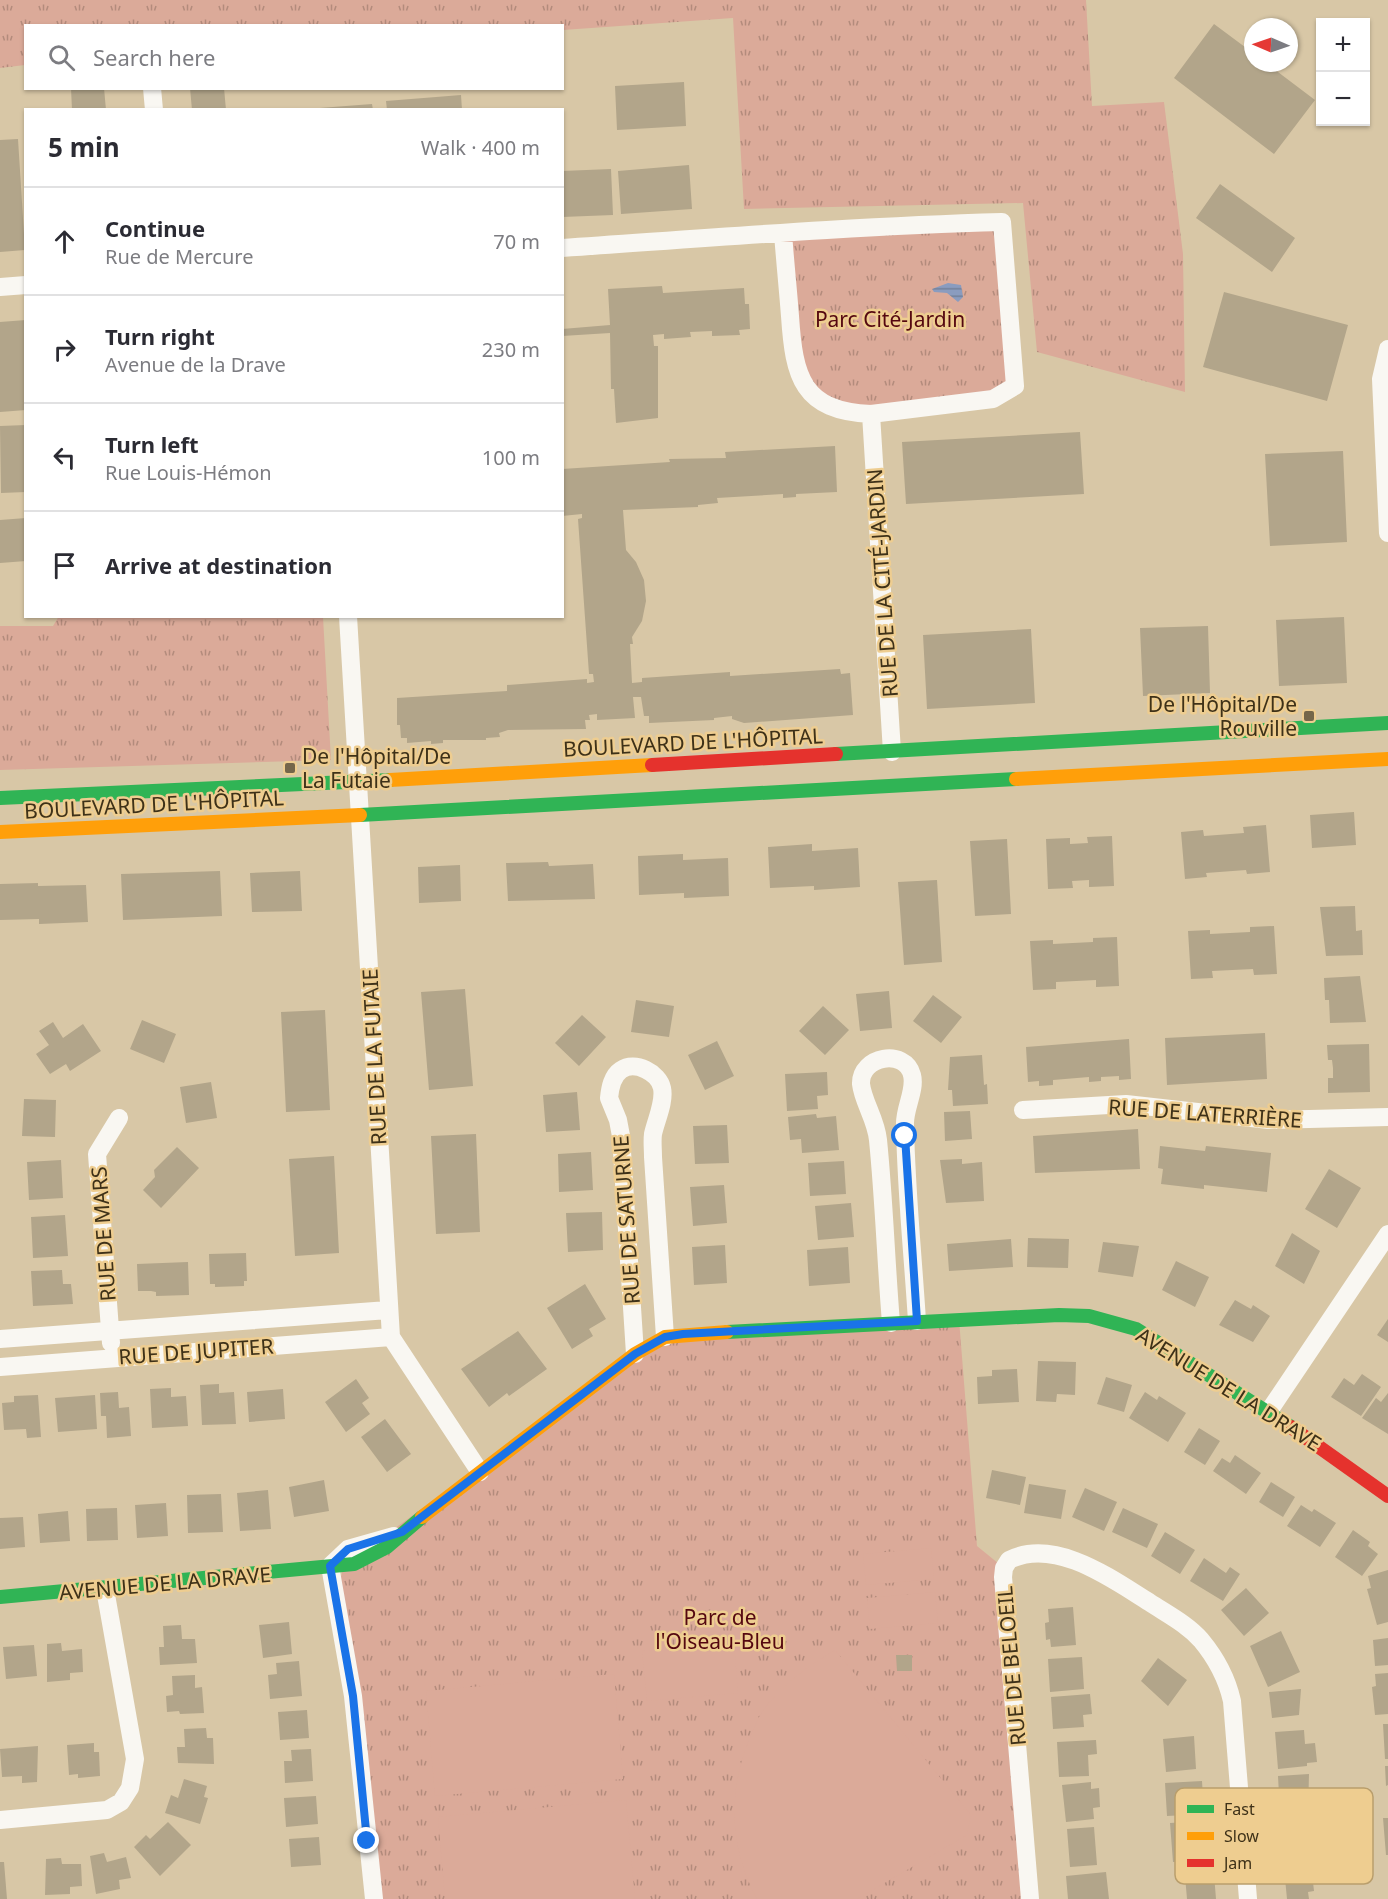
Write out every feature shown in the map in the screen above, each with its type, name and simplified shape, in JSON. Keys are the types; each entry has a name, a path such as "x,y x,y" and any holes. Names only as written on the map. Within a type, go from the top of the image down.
{"main road":[{"name":"BOULEVARD DE L'HÔPITAL","path":"0,798 359,781 1388,723"},
{"name":"BOULEVARD DE L'HÔPITAL","path":"0,832 360,815 1388,759"},
{"name":"AVENUE DE LA DRAVE","path":"402,1532 635,1354 665,1337 683,1334 1059,1315 1114,1321 1159,1341 1269,1411 1388,1496"},
{"name":"AVENUE DE LA DRAVE","path":"0,1597 105,1589 330,1566"}],"street":[{"path":"153,90 154,108"},
{"path":"564,248 783,233 1002,222 1015,386 993,399 871,414 852,413 820,402 800,381 792,352 783,233"},
{"path":"0,287 24,285"},
{"path":"1388,349 1381,391 1388,533"},
{"name":"RUE DE LA CITÉ-JARDIN","path":"871,414 892,752"},
{"name":"RUE DE LA FUTAIE","path":"348,618 391,1337 480,1472"},
{"path":"891,1323 878,1139 861,1085 861,1075 865,1068 885,1058 897,1060 906,1066 912,1076 905,1128 917,1321"},
{"name":"RUE DE SATURNE","path":"635,1354 621,1136 618,1120 609,1098 616,1075 623,1068 634,1066 648,1070 657,1078 662,1088 653,1136 653,1157 665,1337"},
{"name":"RUE DE LATERRIÈRE","path":"1023,1110 1126,1104 1281,1120 1388,1118"},
{"name":"RUE DE MARS","path":"112,1357 97,1154 120,1118"},
{"path":"1269,1411 1388,1234"},
{"name":"RUE DE JUPITER","path":"0,1339 388,1310"},
{"name":"RUE DE JUPITER","path":"0,1367 391,1337"},
{"name":"AVENUE DE LA DRAVE","path":"330,1566 348,1549 402,1532"},
{"name":"RUE DE BELOEIL","path":"1030,1899 1003,1577 1004,1568 1009,1560 1028,1554 1059,1557 1106,1576 1184,1624 1211,1653 1228,1685 1232,1701 1239,1788"},
{"path":"330,1566 353,1696 374,1899"},
{"path":"0,1820 107,1810 121,1802 130,1788 135,1759 105,1589"},
{"name":"RUE DE BELOEIL","path":"1247,1884 1248,1899"}],"green space":[{"path":"0,0 1086,0 1092,106 1164,102 1183,254 1185,392 1037,352 1023,203 744,209 733,18 564,30 564,24 24,24 24,65 0,68"},
{"name":"Parc Cité-Jardin","path":"1002,222 1015,386 871,414 809,393 783,233"},
{"path":"58,618 323,618 331,760 0,770 0,626 53,626"},
{"name":"Parc de l'Oiseau-Bleu","path":"959,1319 977,1546 1004,1568 1030,1899 374,1899 335,1600 344,1565 650,1344"},
{"path":"931,1548 934,1579 866,1585 863,1554"},
{"path":"935,1592 938,1623 870,1629 867,1598"},
{"path":"734,1642 738,1693 647,1701 642,1651"},
{"path":"835,1650 971,1815 967,1835 857,1899 757,1899 741,1860 737,1841 735,1801 742,1760 757,1721 768,1704 799,1674"},
{"path":"614,1674 623,1779 435,1796 426,1691"},
{"path":"626,1800 635,1899 445,1899 438,1817"}],"water":[{"path":"948,283 961,285 963,297 958,302 947,293 934,292 932,289"}],"building":[{"path":"1214,24 1244,46 1244,72 1278,72 1315,100 1274,154 1174,78"},
{"path":"684,82 686,126 617,130 615,86"},
{"path":"71,90 104,90 106,108 72,108"},
{"path":"190,90 224,90 226,108 192,108"},
{"path":"461,95 462,108 387,108 386,101"},
{"path":"372,104 373,108 320,108"},
{"path":"18,139 24,250 0,252 0,140"},
{"path":"689,165 692,209 621,214 618,171"},
{"path":"611,169 613,215 564,217 564,171"},
{"path":"1220,184 1295,238 1272,272 1196,218"},
{"path":"662,286 663,293 744,288 745,304 749,304 750,329 739,330 740,335 712,336 712,331 690,332 691,337 664,339 664,334 653,335 654,346 658,346 658,418 616,423 614,389 611,389 610,333 564,336 564,329 610,325 608,289"},
{"path":"1224,292 1348,325 1327,401 1203,367"},
{"path":"24,320 24,410 0,412 0,322"},
{"path":"24,425 24,492 1,493 0,426"},
{"path":"1080,432 1084,494 906,504 902,442"},
{"path":"835,446 837,492 796,494 796,497 783,498 783,494 717,498 718,503 698,505 698,507 623,510 626,550 636,562 644,580 646,601 642,621 632,637 633,644 630,644 632,683 642,682 642,678 730,672 730,676 840,669 841,674 850,673 853,715 744,723 732,719 732,716 714,718 714,720 649,723 649,716 644,716 641,697 633,697 635,718 597,720 597,714 589,715 590,720 585,720 586,729 508,730 499,733 500,737 486,738 486,740 443,740 443,743 431,744 431,741 407,743 407,738 401,738 400,725 397,725 397,698 507,691 507,685 587,679 587,683 594,682 593,674 589,674 578,519 582,518 582,514 564,516 564,469 670,462 669,459 726,458 725,452"},
{"path":"1343,451 1347,542 1270,546 1265,454"},
{"path":"24,518 24,561 0,563 0,520"},
{"path":"1344,617 1347,683 1279,686 1276,620"},
{"path":"1208,626 1210,693 1143,696 1140,628"},
{"path":"1031,629 1035,703 927,709 923,635"},
{"path":"1354,812 1356,845 1312,848 1310,815"},
{"path":"1266,825 1270,872 1247,874 1246,870 1206,873 1207,877 1185,879 1181,832 1203,830 1204,836 1244,833 1243,827"},
{"path":"1112,836 1114,886 1089,887 1089,880 1072,881 1073,888 1048,889 1046,839 1070,838 1070,844 1088,843 1087,837"},
{"path":"1007,839 1011,914 975,916 970,841"},
{"path":"812,844 812,851 858,848 860,887 814,890 814,886 770,888 768,847"},
{"path":"683,854 683,860 728,858 729,896 684,898 684,893 639,895 638,856"},
{"path":"548,862 549,866 593,864 595,899 508,901 506,863"},
{"path":"460,865 461,901 419,903 418,867"},
{"path":"220,871 222,916 123,920 121,874"},
{"path":"300,871 302,911 252,912 250,873"},
{"path":"937,880 942,962 904,965 898,882"},
{"path":"38,883 38,886 86,885 88,922 39,924 39,919 0,920 0,884"},
{"path":"1355,906 1356,931 1362,930 1363,955 1326,956 1320,907"},
{"path":"1274,926 1277,974 1254,975 1253,969 1212,971 1213,978 1191,979 1188,931 1210,930 1210,934 1250,932 1250,927"},
{"path":"1117,937 1119,986 1096,987 1096,980 1056,982 1056,989 1033,990 1030,941 1053,940 1053,944 1093,942 1093,938"},
{"path":"1360,976 1366,1022 1330,1023 1329,1000 1325,1000 1324,978"},
{"path":"465,989 473,1086 429,1090 421,992"},
{"path":"889,991 892,1028 860,1031 856,994"},
{"path":"933,995 962,1017 941,1043 913,1021"},
{"path":"636,1000 674,1006 669,1037 631,1032"},
{"path":"823,1006 849,1030 825,1055 799,1031"},
{"path":"325,1010 330,1110 286,1112 281,1012"},
{"path":"582,1015 606,1037 579,1066 555,1043"},
{"path":"142,1020 176,1034 164,1063 130,1049"},
{"path":"53,1022 63,1038 83,1024 101,1051 70,1071 66,1064 50,1074 36,1054 49,1045 39,1031"},
{"path":"1265,1033 1267,1079 1167,1085 1165,1038"},
{"path":"1129,1039 1131,1079 1119,1080 1119,1076 1101,1077 1101,1081 1089,1082 1089,1077 1053,1080 1053,1085 1039,1086 1039,1081 1028,1082 1026,1047"},
{"path":"717,1041 734,1076 705,1090 688,1055"},
{"path":"1369,1044 1370,1092 1328,1093 1328,1078 1333,1078 1333,1068 1332,1060 1328,1060 1327,1045"},
{"path":"982,1055 988,1104 953,1106 952,1090 948,1090 950,1057"},
{"path":"827,1072 828,1095 817,1096 818,1109 787,1111 785,1074"},
{"path":"211,1082 217,1118 186,1123 180,1087"},
{"path":"577,1092 580,1130 546,1132 543,1095"},
{"path":"24,1099 56,1100 55,1137 22,1136"},
{"path":"970,1111 972,1139 945,1141 944,1112"},
{"path":"816,1114 817,1118 836,1116 839,1150 802,1153 801,1139 790,1140 788,1117"},
{"path":"727,1125 729,1163 695,1164 693,1126"},
{"path":"1138,1129 1140,1169 1035,1173 1033,1136"},
{"path":"476,1134 480,1232 436,1234 431,1136"},
{"path":"1160,1146 1205,1151 1206,1146 1271,1153 1267,1192 1204,1185 1204,1189 1161,1184 1163,1169 1158,1168"},
{"path":"177,1147 199,1168 161,1208 143,1190 155,1177 154,1170"},
{"path":"591,1152 593,1190 559,1192 558,1154"},
{"path":"334,1156 339,1253 295,1256 289,1159"},
{"path":"962,1159 962,1164 982,1162 984,1201 946,1203 940,1160"},
{"path":"61,1160 63,1198 29,1200 27,1162"},
{"path":"844,1161 846,1194 810,1196 808,1163"},
{"path":"1329,1169 1361,1188 1337,1228 1305,1209"},
{"path":"724,1185 727,1223 693,1226 690,1187"},
{"path":"851,1203 854,1237 818,1240 815,1206"},
{"path":"602,1212 603,1250 568,1252 566,1213"},
{"path":"65,1215 68,1256 33,1258 31,1217"},
{"path":"1292,1233 1320,1251 1304,1284 1275,1266"},
{"path":"1028,1238 1069,1239 1068,1268 1027,1267"},
{"path":"1011,1239 1013,1267 949,1271 947,1244"},
{"path":"1103,1242 1139,1246 1133,1277 1098,1272"},
{"path":"725,1245 727,1283 694,1285 692,1247"},
{"path":"848,1247 850,1283 809,1286 807,1250"},
{"path":"246,1253 247,1281 244,1281 244,1286 215,1287 215,1284 210,1284 209,1254"},
{"path":"1176,1261 1209,1277 1195,1307 1162,1290"},
{"path":"188,1262 189,1295 156,1296 156,1292 138,1291 137,1264"},
{"path":"62,1270 63,1284 71,1284 73,1304 33,1306 31,1271"},
{"path":"585,1284 606,1319 589,1329 593,1336 572,1349 547,1308"},
{"path":"1235,1300 1251,1309 1253,1305 1270,1316 1253,1342 1219,1325"},
{"path":"1388,1319 1388,1342 1377,1335"},
{"path":"518,1331 547,1369 509,1396 507,1393 489,1407 461,1369"},
{"path":"1038,1361 1076,1362 1075,1395 1057,1394 1056,1402 1036,1401"},
{"path":"1017,1369 1019,1402 978,1404 977,1377 992,1376 992,1370"},
{"path":"1362,1374 1381,1387 1361,1416 1331,1397 1344,1378 1354,1385"},
{"path":"1106,1377 1132,1385 1124,1412 1097,1404"},
{"path":"356,1379 369,1398 362,1403 370,1414 346,1432 325,1402"},
{"path":"219,1384 219,1393 234,1392 236,1424 202,1425 200,1385"},
{"path":"171,1388 171,1397 186,1396 188,1426 152,1428 150,1389"},
{"path":"283,1389 285,1419 249,1422 247,1392"},
{"path":"118,1392 119,1408 129,1407 131,1436 107,1438 106,1416 101,1416 100,1393"},
{"path":"1145,1392 1157,1400 1159,1396 1186,1413 1168,1442 1129,1418"},
{"path":"1388,1393 1388,1434 1362,1418 1376,1398 1381,1402"},
{"path":"38,1395 41,1437 27,1438 26,1429 4,1430 2,1403 14,1402 14,1396"},
{"path":"95,1395 97,1429 58,1432 55,1398"},
{"path":"385,1419 411,1454 387,1472 361,1437"},
{"path":"1199,1428 1220,1441 1205,1465 1184,1452"},
{"path":"1235,1455 1261,1473 1246,1494 1213,1471 1222,1458 1230,1463"},
{"path":"992,1470 1026,1477 1020,1505 986,1498"},
{"path":"324,1480 329,1511 294,1517 289,1487"},
{"path":"1271,1482 1295,1497 1283,1517 1259,1502"},
{"path":"1029,1484 1066,1490 1061,1519 1024,1513"},
{"path":"1085,1488 1117,1502 1104,1531 1072,1517"},
{"path":"268,1490 271,1529 240,1531 237,1493"},
{"path":"221,1494 223,1532 188,1533 187,1495"},
{"path":"166,1503 168,1536 137,1538 135,1505"},
{"path":"1301,1505 1312,1512 1314,1509 1336,1523 1320,1547 1287,1526"},
{"path":"117,1508 118,1540 87,1541 86,1509"},
{"path":"1123,1508 1158,1524 1147,1548 1112,1532"},
{"path":"68,1511 70,1541 40,1543 38,1514"},
{"path":"23,1517 25,1547 0,1549 0,1518"},
{"path":"1353,1530 1370,1542 1368,1546 1378,1554 1362,1576 1335,1557"},
{"path":"1165,1532 1195,1550 1180,1574 1151,1556"},
{"path":"1204,1558 1226,1573 1230,1567 1240,1574 1223,1601 1190,1581"},
{"path":"1388,1570 1388,1622 1377,1625 1367,1589 1371,1588 1368,1576"},
{"path":"1246,1588 1269,1613 1244,1636 1221,1610"},
{"path":"1073,1607 1076,1645 1051,1647 1050,1639 1046,1640 1045,1623 1049,1622 1048,1609"},
{"path":"289,1622 292,1654 263,1658 259,1625"},
{"path":"181,1625 182,1639 195,1639 197,1663 160,1665 159,1647 164,1647 163,1626"},
{"path":"1281,1631 1300,1672 1268,1687 1250,1646"},
{"path":"1388,1638 1388,1665 1375,1666 1373,1640"},
{"path":"61,1643 62,1651 82,1649 83,1672 70,1673 70,1680 47,1682 47,1644"},
{"path":"34,1645 37,1676 6,1679 3,1647"},
{"path":"896,1655 912,1655 912,1671 897,1671"},
{"path":"1082,1657 1084,1689 1050,1692 1048,1659"},
{"path":"1158,1658 1187,1680 1168,1706 1141,1681"},
{"path":"299,1661 302,1696 270,1699 268,1675 277,1674 276,1663"},
{"path":"1388,1673 1388,1714 1375,1715 1372,1687 1376,1686 1375,1674"},
{"path":"195,1675 195,1688 202,1687 204,1713 167,1712 166,1696 173,1695 172,1676"},
{"path":"1301,1689 1299,1715 1272,1718 1269,1692"},
{"path":"1090,1694 1092,1714 1083,1715 1084,1727 1053,1729 1051,1697"},
{"path":"307,1710 309,1738 280,1740 278,1712"},
{"path":"1383,1724 1388,1724 1388,1759 1385,1759"},
{"path":"206,1728 207,1738 213,1738 214,1764 178,1763 177,1747 185,1747 184,1729"},
{"path":"1304,1730 1305,1744 1315,1743 1317,1762 1307,1763 1307,1766 1278,1769 1275,1732"},
{"path":"1194,1736 1196,1769 1166,1772 1163,1739"},
{"path":"1096,1740 1097,1754 1088,1755 1089,1776 1059,1777 1057,1742"},
{"path":"94,1743 94,1752 99,1752 100,1776 78,1778 78,1774 69,1775 67,1745"},
{"path":"38,1746 37,1782 22,1783 22,1776 2,1777 0,1749"},
{"path":"311,1749 313,1781 285,1783 284,1761 292,1761 291,1750"},
{"path":"1385,1766 1388,1766 1388,1785 1386,1786"},
{"path":"1309,1774 1309,1788 1279,1788 1278,1776"},
{"path":"184,1779 207,1786 204,1797 208,1798 200,1824 165,1813 171,1795 178,1798"},
{"path":"1202,1781 1202,1788 1175,1788 1175,1816 1167,1816 1165,1783"},
{"path":"1091,1782 1091,1789 1099,1788 1100,1807 1093,1808 1094,1819 1066,1822 1062,1785"},
{"path":"316,1796 318,1824 286,1827 284,1798"},
{"path":"1383,1818 1388,1818 1388,1855 1386,1855"},
{"path":"168,1822 191,1845 160,1876 134,1847 146,1835 150,1839"},
{"path":"1170,1823 1175,1823 1175,1862 1173,1862"},
{"path":"1094,1827 1097,1865 1070,1867 1067,1829"},
{"path":"319,1837 321,1865 291,1867 289,1839"},
{"path":"104,1853 107,1862 126,1857 131,1878 119,1880 120,1889 96,1894 90,1856"},
{"path":"61,1858 62,1864 81,1864 82,1886 70,1887 70,1894 45,1895 46,1859"},
{"path":"0,1862 4,1862 7,1899 0,1899"},
{"path":"1106,1872 1109,1899 1068,1899 1066,1876"},
{"path":"1186,1884 1215,1884 1216,1899 1187,1899"},
{"path":"1286,1884 1313,1884 1314,1891 1308,1892 1309,1899 1287,1899"}],"traffic: fast":[{"path":"836,754 1388,723"},
{"path":"360,815 1016,779"},
{"path":"0,798 390,780"},
{"path":"727,1332 1059,1315 1089,1316 1136,1329 1291,1427"},
{"path":"0,1597 354,1564 387,1547 422,1517"}],"traffic: slow":[{"path":"1016,779 1388,759"},
{"path":"390,780 652,765"},
{"path":"0,832 360,815"},
{"path":"422,1517 635,1354 665,1337 727,1332"}],"traffic: jam":[{"path":"652,765 836,754"},
{"path":"1291,1427 1388,1496"}],"place":[{"name":"De l'Hôpital/De Rouville","path":"1309,716"},
{"name":"De l'Hôpital/De La Futaie","path":"290,768"}],"route":[{"path":"367,1841 357,1721 330,1566 348,1549 402,1532 635,1354 665,1337 683,1334 917,1321 905,1136"}]}
